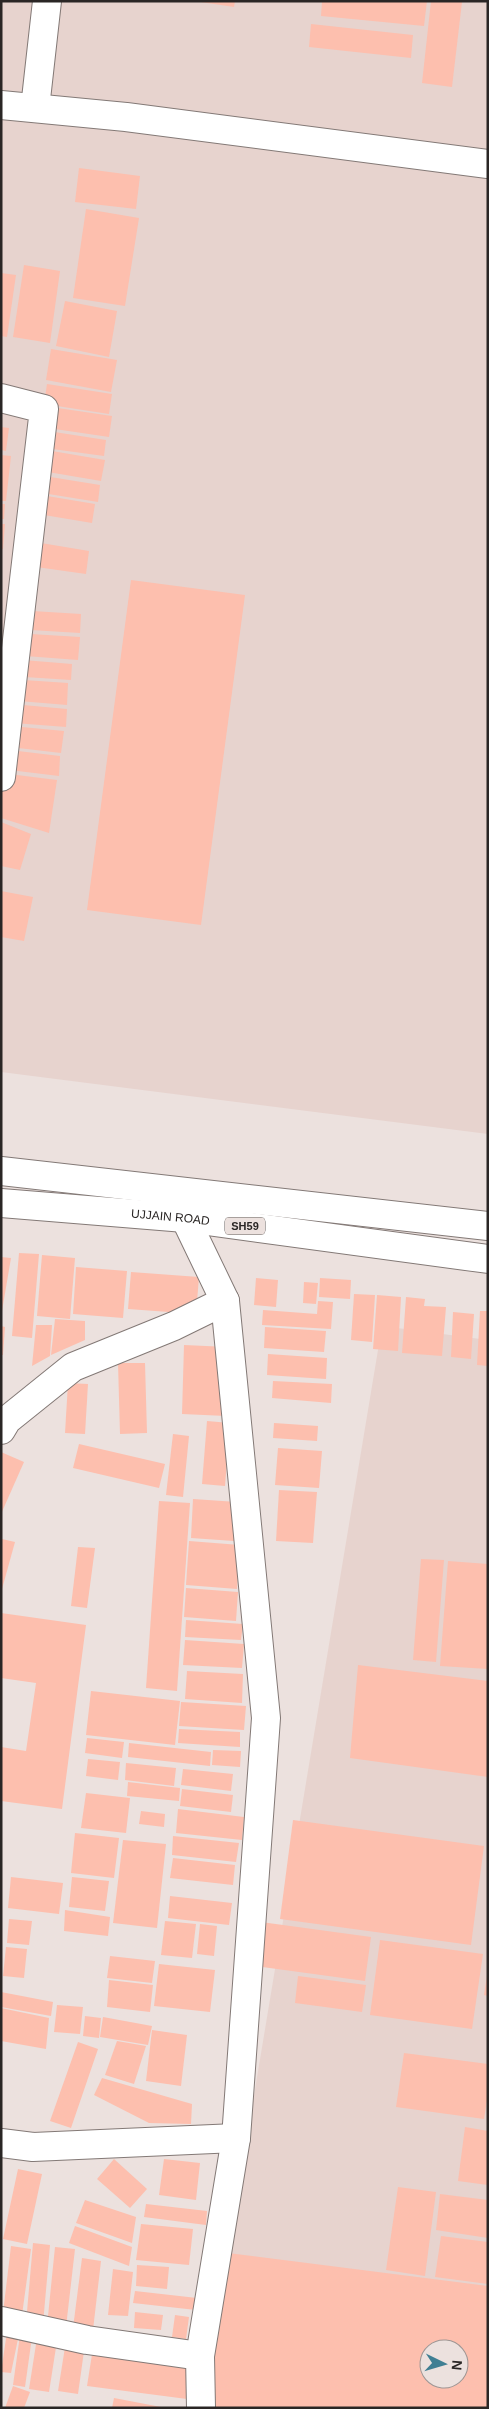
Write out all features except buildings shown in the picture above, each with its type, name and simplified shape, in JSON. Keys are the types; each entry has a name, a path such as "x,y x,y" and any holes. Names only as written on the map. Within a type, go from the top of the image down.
{"street":[{"path":"35,108 47,1"},
{"path":"1,105 126,117 488,164"},
{"path":"1,398 44,409 1,777"},
{"name":"SH59","path":"1,1171 488,1226"},
{"name":"UJJAIN ROAD","path":"1,1204 184,1218 488,1259"},
{"path":"184,1218 225,1301 266,1718 236,2138 200,2356 201,2408"},
{"path":"1,1430 7,1420 73,1367 174,1326 225,1301"},
{"path":"1,2143 34,2147 236,2138"},
{"path":"1,2321 87,2340 200,2356"}],"shaded area":[{"path":"1,1 488,1 488,1134 1,1072"},
{"path":"382,1326 488,1340 488,2408 202,2408"}]}
